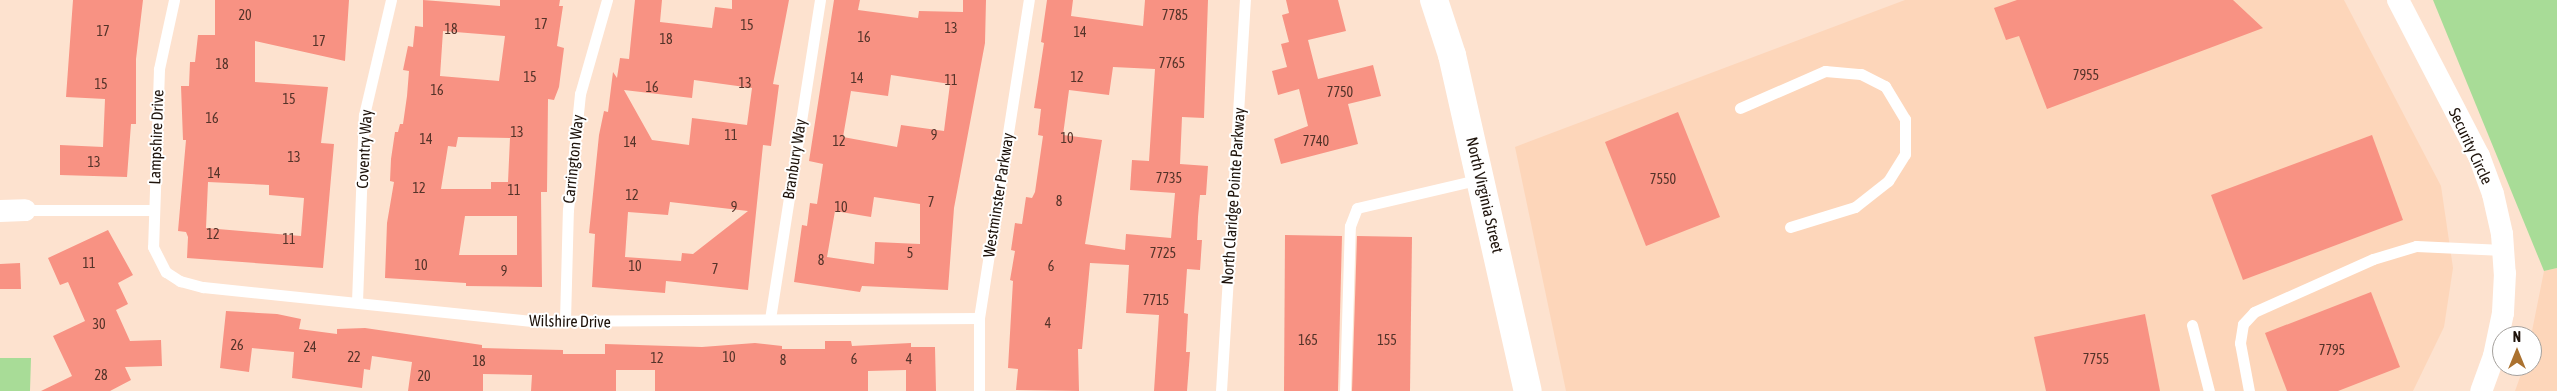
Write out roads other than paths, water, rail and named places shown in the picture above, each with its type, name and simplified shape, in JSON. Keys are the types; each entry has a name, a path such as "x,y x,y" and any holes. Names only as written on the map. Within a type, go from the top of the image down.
{"main road":[{"name":"North Virginia Street","path":"1434,0 1452,55 1528,391"}],"street":[{"name":"Security Circle","path":"2398,0 2479,156 2493,194 2504,250 2503,313 2494,356 2481,391"},
{"path":"0,211 25,210"}],"lane":[{"name":"Lampshire Drive","path":"166,272 154,247 154,210 159,70 174,0"},
{"name":"Coventry Way","path":"357,302 364,115 391,0"},
{"name":"Carrington Way","path":"565,322 568,210 580,94 607,0"},
{"name":"Branbury Way","path":"770,319 820,0"},
{"name":"Westminster Parkway","path":"979,391 979,318 1029,0"},
{"name":"North Claridge Pointe Parkway","path":"1221,391 1245,0"},
{"path":"1740,108 1825,71 1861,74 1885,86 1905,119 1905,154 1888,180 1855,207 1790,227"},
{"path":"1346,391 1350,226 1357,208 1481,179"},
{"path":"25,210 154,210"},
{"path":"2249,391 2240,343 2243,324 2254,312 2373,259 2416,246 2504,250"},
{"name":"Wilshire Drive","path":"166,272 180,281 204,287 534,322 979,318"},
{"path":"2192,325 2209,391"}]}
